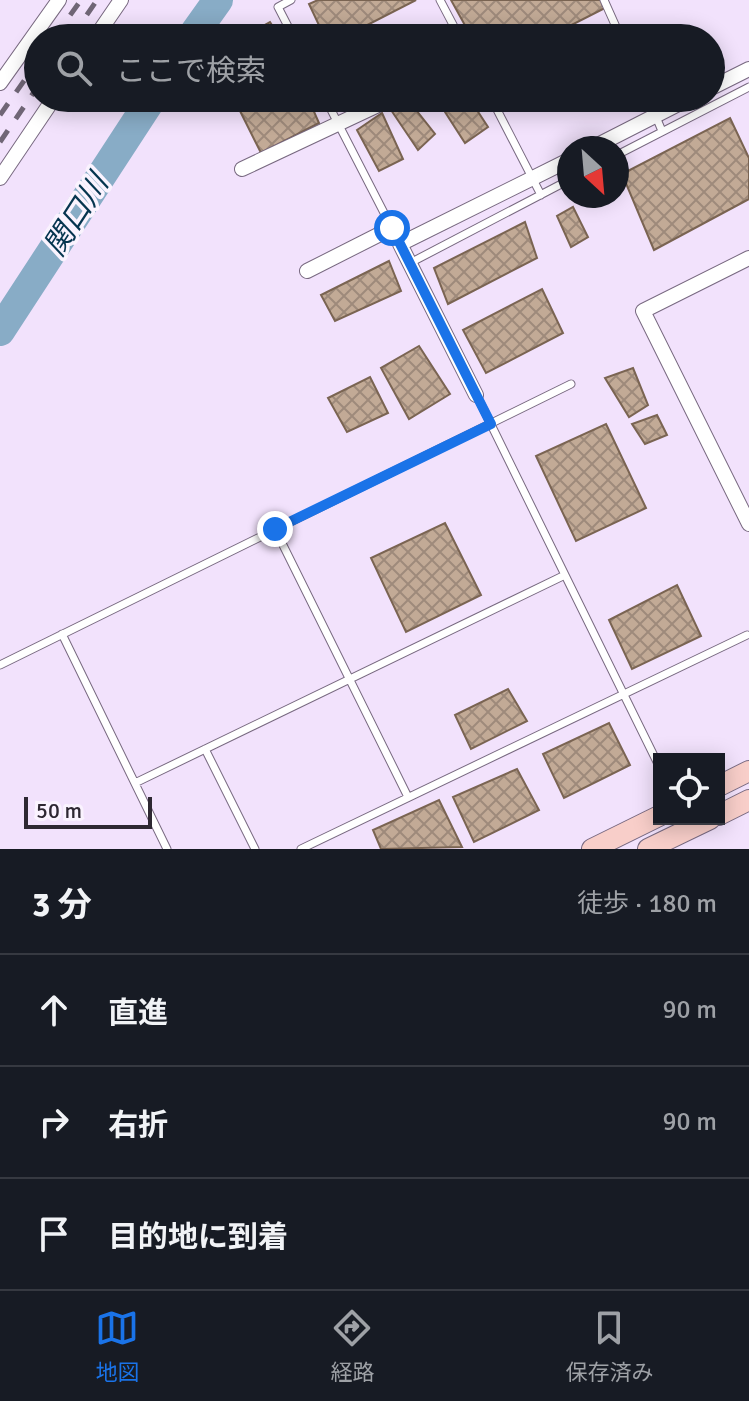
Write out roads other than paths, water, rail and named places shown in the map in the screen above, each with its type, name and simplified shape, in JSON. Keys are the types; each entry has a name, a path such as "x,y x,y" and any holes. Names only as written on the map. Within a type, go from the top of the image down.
{"main road":[{"path":"725,783 749,771"},
{"path":"725,812 749,800"},
{"path":"592,849 653,819"},
{"path":"648,849 698,825"}],"street":[{"path":"42,24 59,0"},
{"path":"105,24 121,0"},
{"path":"0,83 24,49"},
{"path":"725,81 749,69"},
{"path":"0,178 45,112"},
{"path":"242,169 362,112"},
{"path":"615,136 661,112"},
{"path":"476,395 400,244 557,166"},
{"path":"307,271 392,228"},
{"path":"749,258 643,311 749,524"}],"lane":[{"path":"287,24 278,7 291,0"},
{"path":"440,0 453,24"},
{"path":"604,0 615,24"},
{"path":"725,99 749,87"},
{"path":"332,112 491,424 653,754"},
{"path":"498,112 541,195"},
{"path":"654,112 662,131"},
{"path":"629,149 700,112"},
{"path":"410,263 557,186"},
{"path":"0,665 571,384"},
{"path":"275,529 408,797"},
{"path":"135,783 565,575"},
{"path":"62,634 167,849"},
{"path":"301,849 747,635"},
{"path":"205,749 255,849"}],"waterway":[{"name":"関口川","path":"201,24 218,0"},
{"name":"関口川","path":"0,331 143,112"}],"railway":[{"path":"64,24 81,0"},
{"path":"81,24 97,0"},
{"path":"0,115 24,81"},
{"path":"0,142 24,107"}]}
